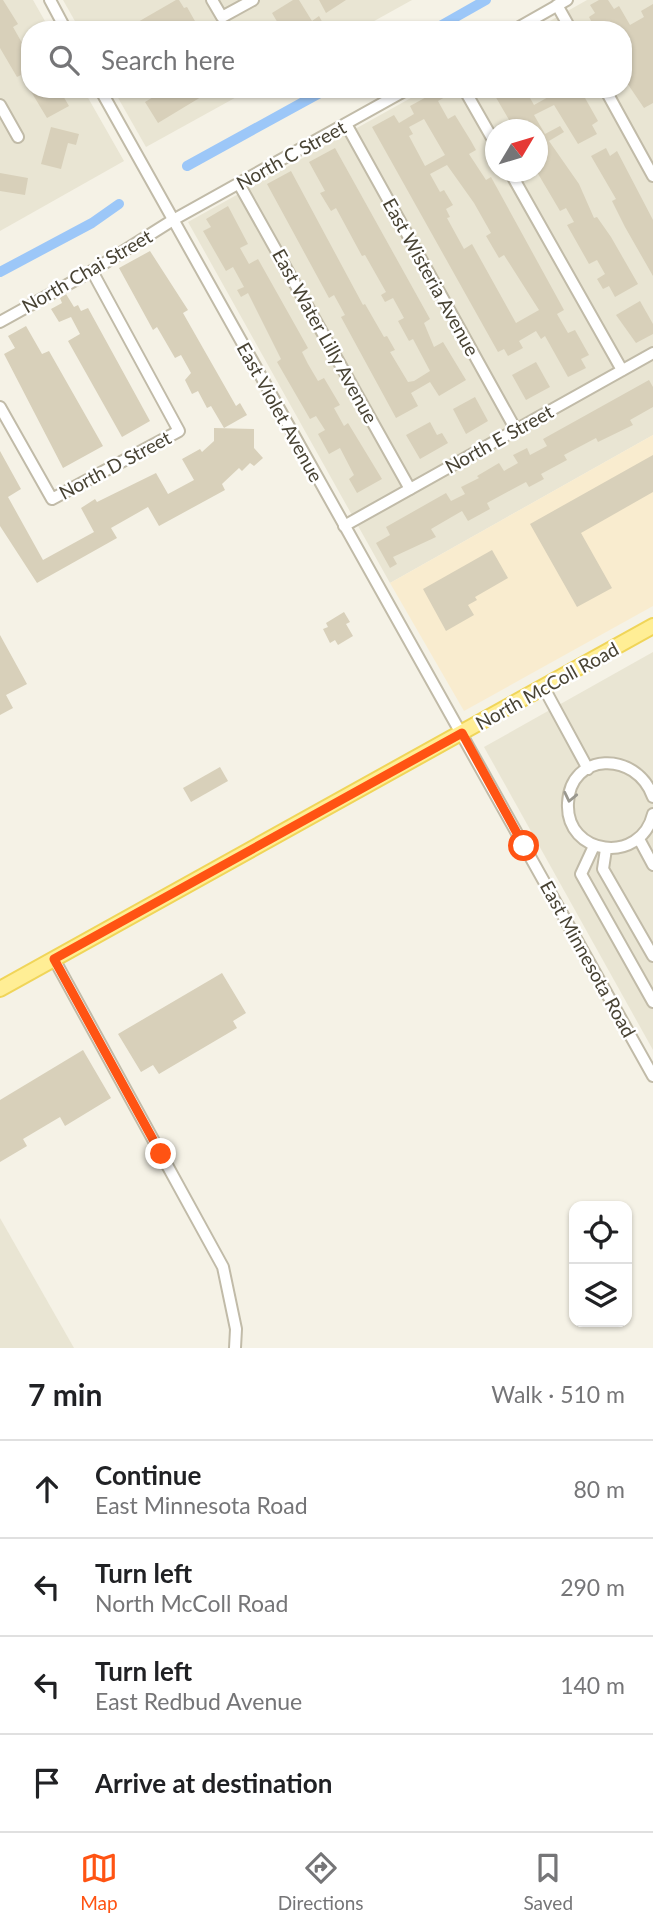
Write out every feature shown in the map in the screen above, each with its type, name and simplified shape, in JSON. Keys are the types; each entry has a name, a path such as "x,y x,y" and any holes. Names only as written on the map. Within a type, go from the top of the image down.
{"main road":[{"name":"North McColl Road","path":"0,989 653,626"}],"street":[{"path":"50,0 61,21"},
{"path":"212,0 222,17 253,0"},
{"path":"530,21 562,3 568,21"},
{"name":"East Violet Avenue","path":"105,98 462,733"},
{"name":"North C Street","path":"173,220 392,98"},
{"path":"469,98 485,127"},
{"path":"610,98 653,176"},
{"path":"0,105 18,136"},
{"name":"East Wisteria Avenue","path":"346,124 516,430"},
{"path":"516,182 622,370"},
{"name":"East Water Lilly Avenue","path":"239,184 410,489"},
{"name":"North Chai Street","path":"0,322 92,271 173,220"},
{"name":"North D Street","path":"0,407 52,499 179,430 92,271"},
{"name":"North E Street","path":"344,526 653,353"},
{"path":"544,688 588,769"},
{"name":"East Minnesota Road","path":"462,733 653,1076"},
{"path":"652,820 639,839 618,849 606,849 594,846 574,828 567,802 578,777 588,769 615,762 640,774 653,796"},
{"path":"639,839 653,865"},
{"path":"594,846 581,874 653,1002"},
{"path":"606,849 603,869 653,956"},
{"path":"54,959 223,1267 236,1329 234,1348"}],"shaded area":[{"path":"0,0 33,0 45,21 21,21 21,98 88,98 124,161 0,231"},
{"path":"63,0 412,0 374,21 75,21"},
{"path":"587,0 653,0 653,435 390,583 188,222 411,98 632,98 632,21 550,21"},
{"path":"118,98 235,98 146,147"},
{"path":"653,435 653,606 464,711 390,583"},
{"path":"653,652 653,1050 484,747"},
{"path":"0,1218 74,1348 0,1348"}],"building":[{"path":"0,0 3,0 18,24 13,27 21,41 21,75 17,77 0,48"},
{"path":"179,0 184,8 187,7 195,21 140,21"},
{"path":"293,0 299,0 312,21 277,21 272,13"},
{"path":"319,0 346,0 326,13"},
{"path":"599,0 608,0 614,9 619,6 628,21 591,21 589,17 595,13 590,5"},
{"path":"653,4 653,103 644,108 632,90 632,24 644,17 641,11"},
{"path":"35,98 64,98 69,106 47,118"},
{"path":"152,98 199,98 158,123 145,102"},
{"path":"425,98 443,98 438,101 448,119 455,115 471,141 476,150 469,154 485,182 494,182 564,310 557,314 568,333 575,330 589,355 581,359 586,368 568,377 545,336 541,339 536,331 519,341 523,348 508,356 504,349 498,352 372,127 394,115 399,123 414,114 410,106","holes":["424,119 445,155 425,166 409,136 413,134 409,127","447,165 491,233 486,236 499,258 504,255 539,310 516,323 472,244 464,249 447,218 450,217 446,209 453,205 444,190 440,192 430,174"]},
{"path":"496,98 530,98 534,105 546,98 585,98 598,121 592,125 597,134 578,144 554,105 534,115 536,119 509,119"},
{"path":"560,126 564,132 549,141 579,184 594,218 597,217 611,237 638,284 615,297 609,286 603,289 597,279 605,274 597,260 589,264 567,225 574,222 566,208 560,211 543,182 548,182 548,132"},
{"path":"51,127 79,134 76,145 68,143 61,169 41,164"},
{"path":"335,148 430,319 424,323 434,347 443,342 466,380 439,396 430,382 411,393 418,406 396,418 341,317 345,315 334,295 329,298 267,184 291,171 363,305 365,304 384,337 387,336 395,350 390,352 408,382 414,381 430,371 413,339 409,341 398,321 404,318 393,298 385,302 381,295 386,292 365,255 362,256 336,208 331,211 320,193 325,191 309,162"},
{"path":"606,148 610,156 617,151 653,220 653,276 612,201 616,199 591,156"},
{"path":"0,173 28,178 25,195 0,191"},
{"path":"228,206 248,244 240,248 249,264 258,259 308,348 302,352 308,364 318,381 324,378 340,405 334,408 344,426 348,423 382,479 357,493 349,479 354,475 340,448 329,454 318,434 325,430 316,416 310,419 277,362 281,359 248,293 241,297 237,290 244,287 233,267 226,271 203,231 211,227 206,219"},
{"path":"150,251 188,310 183,313 236,406 240,403 247,415 224,428 211,406 207,408 198,391 192,394 185,380 191,373 181,355 175,358 157,327 153,330 119,268"},
{"path":"66,294 74,307 78,305 81,311 88,308 150,421 122,437 68,341 80,334 71,317 59,322 51,309 62,303 60,298"},
{"path":"640,301 653,324 653,334 636,343 616,315"},
{"path":"26,326 42,354 49,351 103,446 63,468 4,354 15,348 8,336"},
{"path":"536,362 550,387 526,400 512,375"},
{"path":"649,380 653,387 653,407 630,420 633,425 598,442 596,438 564,455 567,460 541,474 544,479 529,487 526,482 487,503 490,509 468,521 462,511 431,529 436,537 393,557 397,564 390,568 376,543 390,535 386,527 446,493 451,501 465,494 461,487 479,478 477,476 499,463 504,471 518,463 513,455 527,448 530,455 547,446 543,439"},
{"path":"475,397 488,421 466,434 453,409"},
{"path":"430,422 437,435 442,433 448,443 420,459 406,435"},
{"path":"214,428 254,429 254,448 263,458 254,466 250,463 242,471 239,468 222,484 225,490 159,526 148,507 111,528 117,538 37,583 0,526 0,451 21,489 8,497 43,560 94,532 81,508 95,499 97,502 156,473 168,494 194,480 182,459 200,449 202,452 214,441"},
{"path":"653,455 653,492 581,533 612,588 577,607 530,524"},
{"path":"492,550 508,578 475,597 477,600 468,605 474,615 446,631 423,589"},
{"path":"344,612 350,622 346,624 353,636 338,645 335,640 330,643 323,629 328,627 326,623"},
{"path":"0,635 27,684 6,695 13,708 0,715"},
{"path":"220,767 228,781 191,802 183,788"},
{"path":"222,973 246,1013 233,1021 237,1028 159,1074 153,1065 141,1072 118,1034"},
{"path":"83,1050 111,1098 65,1126 60,1117 23,1139 27,1146 0,1162 0,1100"}],"waterway":[{"path":"449,21 486,0"},
{"path":"187,166 311,98"},
{"path":"0,272 92,223 119,204"}],"route":[{"path":"161,1154 54,959 462,733 524,846"}]}
